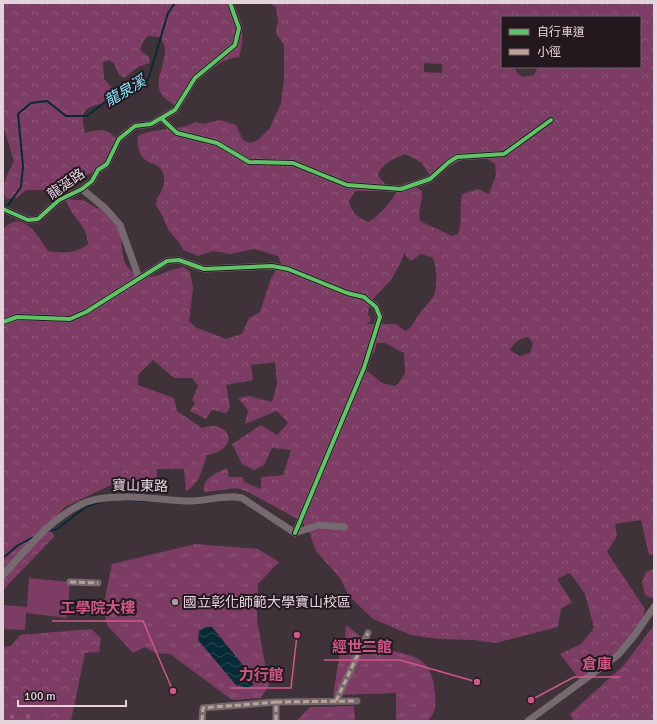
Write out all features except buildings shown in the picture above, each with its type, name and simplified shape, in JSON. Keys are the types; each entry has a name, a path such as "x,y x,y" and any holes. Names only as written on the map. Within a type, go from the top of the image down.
{"street":[{"name":"龍涎路","path":"3,209 28,220 38,219 58,200 82,189 92,182 98,170 106,164 118,139 135,126 151,124 174,110 195,78 235,45 239,28 230,3"},
{"path":"161,118 177,133 217,143 249,162 292,163 347,185 401,189 430,179 449,162 457,158 504,154 551,120"},
{"path":"82,189 105,208 120,225 139,278"},
{"path":"3,322 17,318 70,319 86,312 167,261 179,260 204,269 272,266 288,269 347,293 364,297 376,307 380,317 364,368 336,430 295,533"},
{"name":"寶山東路","path":"3,575 37,538 63,516 82,504 101,498 125,497 192,501 234,496 242,498 295,533"},
{"path":"295,533 319,525 344,526"},
{"path":"70,582 98,583"},
{"path":"528,721 618,655 634,636 654,607"},
{"path":"336,701 368,633"},
{"path":"202,721 203,708 276,702 357,701"},
{"path":"276,702 276,721"}],"green space":[{"path":"3,3 234,3 235,16 242,34 242,46 239,57 229,59 212,68 189,89 176,105 165,98 160,90 160,73 165,55 164,46 160,37 148,36 144,40 140,50 149,57 150,63 138,67 124,78 119,75 114,63 109,60 103,62 104,79 112,88 105,103 85,111 83,119 85,133 102,130 113,135 116,139 103,164 94,172 50,190 26,190 17,198 6,199 4,194 4,184 14,161 3,126"},
{"path":"268,3 654,3 654,554 649,555 641,520 615,524 617,536 607,552 645,609 641,620 628,641 610,658 580,680 560,654 581,644 594,628 585,594 570,573 557,579 572,602 561,609 558,627 495,643 473,640 439,639 411,635 373,619 349,596 340,578 316,551 309,531 301,521 248,492 237,488 204,492 205,483 207,480 214,474 227,468 229,477 243,477 244,482 261,489 261,477 283,475 291,450 272,448 264,465 254,470 242,464 232,444 261,425 277,435 288,423 277,411 245,424 248,410 238,398 249,396 272,402 277,384 275,362 251,365 253,380 226,385 230,406 227,413 212,410 206,419 190,411 195,403 192,400 198,386 192,378 174,378 153,360 138,375 138,385 174,398 177,411 202,428 212,426 220,427 228,436 228,441 225,447 218,452 207,455 202,471 197,480 191,488 186,491 184,469 157,469 157,487 115,483 63,508 50,527 54,537 3,590 3,230 10,224 16,222 23,223 35,232 48,251 64,252 79,250 88,244 87,237 82,225 71,211 66,199 82,200 96,207 107,209 112,213 117,222 120,231 124,258 127,266 133,272 148,277 184,267 190,272 193,288 189,321 195,327 226,339 242,334 249,318 260,312 271,278 281,263 278,256 254,249 230,254 213,251 198,256 183,250 168,229 156,206 157,198 162,191 164,182 162,170 142,157 138,148 138,136 153,131 183,127 195,122 203,124 220,120 236,125 243,140 250,143 258,140 270,128 281,103 284,78 284,45 277,35 276,29 278,23 276,7","holes":["424,63 442,64 442,73 424,72","405,154 421,162 431,177 468,156 480,154 495,164 496,175 489,194 478,189 462,194 458,234 452,236 420,221 419,214 422,191 417,188 399,188 386,207 368,222 351,209 349,201 355,191 385,191 386,185 378,176 382,168 388,162","404,253 411,261 421,254 432,257 434,260 436,288 433,297 419,314 411,327 405,331 396,324 367,324 371,320 368,314 370,302 391,280","528,337 533,343 530,353 519,356 510,350 519,340","377,343 385,343 404,353 405,373 398,384 394,386 382,383 366,370 366,353 374,353"]},
{"path":"195,544 258,549 279,562 258,584 257,620 269,685 261,698 232,700 170,654 155,653 145,647 133,653 107,625 103,608 112,564"},
{"path":"654,569 654,597 652,598 645,595 642,582 646,572"},
{"path":"29,578 70,582 67,618 26,613 25,630 3,629 3,605 27,607"},
{"path":"346,625 370,643 385,649 415,657 422,661 428,668 433,679 435,708 431,718 428,721 396,721 396,693 333,695 340,652 344,652"},
{"path":"654,625 654,721 574,721 570,714 624,665"},
{"path":"91,629 101,638 99,652 85,653 71,721 42,721 41,710 3,716 3,647 11,646 20,635"},
{"path":"354,706 355,721 296,721 310,707"},
{"path":"41,710 42,721 3,721 3,716"}],"water":[{"path":"206,627 212,627 251,675 253,685 248,688 236,685 198,640 199,631"}],"waterway":[{"name":"龍泉溪","path":"6,208 21,187 23,166 18,114 31,103 47,101 66,116 87,116 118,92 148,80 168,13 175,3"},
{"path":"125,500 151,501"},
{"path":"48,531 57,529 87,506 101,502"},
{"path":"3,558 17,546 35,536"}],"marked path":[{"path":"70,582 98,583"},
{"path":"336,701 368,633"},
{"path":"276,702 357,701"},
{"path":"202,721 203,708 276,702 276,721"}],"cycle path":[{"path":"3,209 28,220 38,219 59,200 82,189 92,181 98,170 107,164 119,139 135,126 151,124 175,110 195,78 235,45 239,28 230,3"},
{"path":"161,118 177,133 217,143 249,162 293,163 347,185 401,189 430,179 457,157 504,154 551,120"},
{"path":"3,322 17,317 70,319 86,312 167,261 179,260 204,269 272,266 288,269 347,293 364,297 376,307 380,317 364,368 295,533"}],"place":[{"name":"國立彰化師範大學寶山校區","path":"175,602"},
{"name":"力行館","path":"297,635"},
{"name":"經世二館","path":"477,682"},
{"name":"工學院大樓","path":"173,691"},
{"name":"倉庫","path":"531,700"}]}
